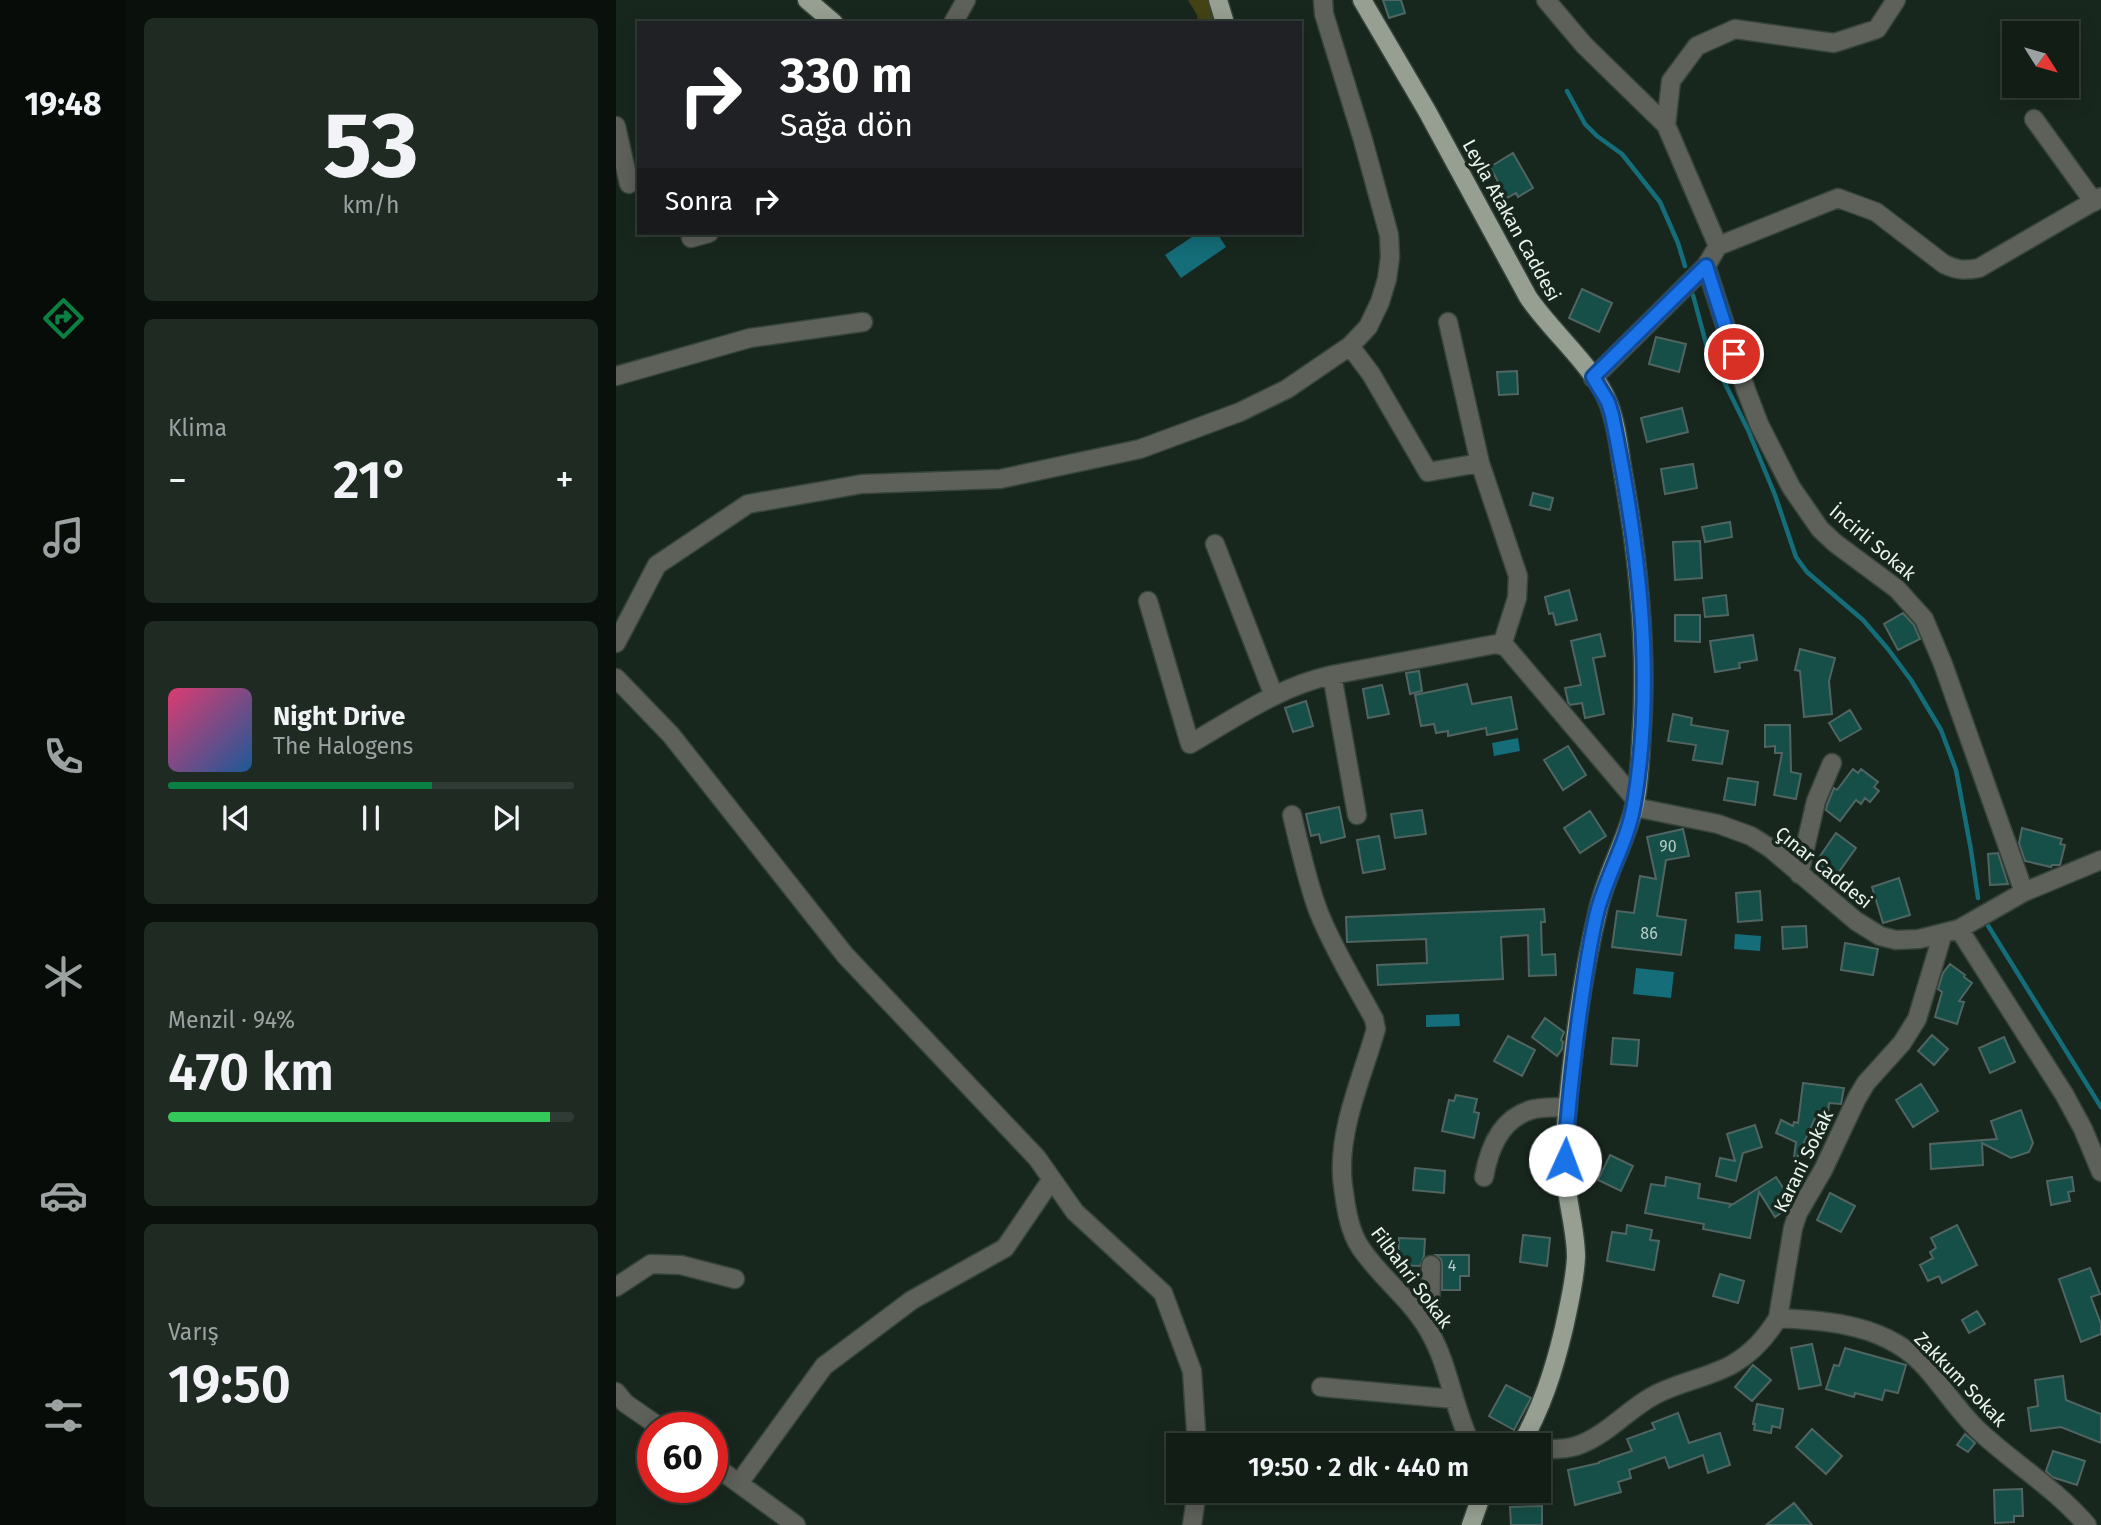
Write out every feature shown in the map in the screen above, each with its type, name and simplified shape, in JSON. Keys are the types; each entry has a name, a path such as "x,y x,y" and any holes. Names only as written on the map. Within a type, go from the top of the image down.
{"main road":[{"path":"807,0 832,21"},
{"path":"1218,0 1224,21"},
{"name":"Leyla Atakan Caddesi","path":"1362,0 1427,111 1528,298 1593,377 1608,402 1629,506 1637,565 1643,692 1635,803 1598,909 1584,979 1568,1107 1565,1160 1576,1255 1574,1281 1552,1378 1527,1433"},
{"path":"1471,1525 1479,1503"}],"street":[{"path":"954,21 966,0"},
{"path":"616,643 657,565 748,504 862,484 1000,479 1140,449 1240,412 1275,395 1308,377 1350,346 1368,327 1380,302 1389,268 1389,235 1324,14 1323,0"},
{"path":"1546,0 1584,45 1666,125 1718,246"},
{"path":"1666,125 1671,81 1697,46 1735,29 1834,43 1877,29 1896,0"},
{"path":"1593,377 1706,266 1718,246 1838,198 1876,212 1944,264 1954,269 1970,270 1979,268 2098,200 2034,119"},
{"path":"616,125 629,184"},
{"path":"691,238 702,235"},
{"name":"İncirli Sokak","path":"1706,266 1759,424 1791,487 1820,529 1897,589 1924,619 1939,653 2024,892"},
{"path":"616,376 750,338 863,322"},
{"path":"1448,322 1480,463 1518,576 1517,598 1502,645"},
{"path":"1350,346 1371,374 1428,472 1480,463"},
{"path":"1215,544 1274,696"},
{"path":"1147,601 1190,744 1306,681 1496,644 1506,647 1635,803"},
{"path":"1332,675 1357,815"},
{"path":"616,678 671,735 845,955 1037,1158 1075,1212 1163,1293 1192,1371 1196,1433"},
{"path":"1800,874 1816,801 1832,763"},
{"name":"Çınar Caddesi","path":"1635,803 1735,829 1762,843 1856,921 1880,936 1896,940 1919,939 1951,931 2024,892 2101,860"},
{"name":"Filbahri Sokak","path":"1292,814 1309,882 1320,913 1340,957 1374,1019 1376,1029 1346,1129 1341,1173 1348,1219 1356,1242 1365,1255 1407,1299 1430,1333 1442,1358 1465,1433"},
{"path":"1951,931 2064,1094 2083,1129 2101,1172"},
{"name":"Karani Sokak","path":"1551,1449 1579,1446 1653,1396 1735,1363 1762,1340 1778,1318 1793,1228 1798,1213 1823,1170 1866,1083 1902,1043 1917,1019 1951,931"},
{"path":"1484,1177 1488,1153 1493,1142 1512,1121 1535,1109 1568,1107"},
{"path":"739,1483 824,1366 912,1300 1005,1248 1052,1179"},
{"path":"616,1287 651,1264 681,1265 735,1279"},
{"path":"1430,1333 1431,1265"},
{"name":"Zakkum Sokak","path":"1778,1318 1849,1325 1899,1345 1926,1368 1978,1430 2055,1492 2087,1525"},
{"path":"1321,1387 1454,1399"},
{"path":"616,1392 638,1412"},
{"path":"728,1475 796,1525"},
{"path":"1192,1525 1195,1503"}],"shaded area":[{"path":"1188,0 1208,0 1214,21 1198,21"}],"water":[{"path":"1195,235 1218,235 1226,247 1181,278 1165,255"},
{"path":"1518,738 1520,751 1494,756 1492,743"},
{"path":"1735,934 1761,936 1760,951 1734,949"},
{"path":"1636,968 1674,972 1671,998 1633,994"},
{"path":"1459,1014 1460,1026 1426,1027 1426,1015"}],"building":[{"path":"1383,0 1401,0 1405,13 1389,18"},
{"path":"1513,153 1533,188 1518,197 1516,193 1507,198 1490,167"},
{"path":"1582,289 1612,303 1599,332 1569,318"},
{"path":"1656,337 1686,344 1679,372 1649,364"},
{"path":"1517,371 1518,394 1499,395 1497,372"},
{"path":"1682,408 1688,432 1647,442 1641,418"},
{"path":"1693,464 1697,488 1665,494 1661,469"},
{"path":"1533,493 1553,498 1550,510 1530,505"},
{"path":"1730,522 1732,537 1705,542 1702,527"},
{"path":"1700,541 1702,578 1675,580 1673,542"},
{"path":"1569,590 1577,620 1556,625 1553,613 1549,614 1545,597"},
{"path":"1726,595 1728,615 1705,617 1703,598"},
{"path":"1903,613 1914,625 1920,639 1898,650 1884,624"},
{"path":"1675,615 1700,615 1700,642 1675,641"},
{"path":"1600,634 1605,656 1593,658 1604,714 1585,718 1582,703 1570,705 1565,688 1581,685 1571,641"},
{"path":"1753,635 1757,660 1739,663 1740,668 1715,672 1710,641"},
{"path":"1800,649 1835,658 1829,681 1832,714 1804,717 1800,671 1795,670"},
{"path":"1419,671 1422,691 1410,694 1406,673"},
{"path":"1467,684 1472,704 1511,697 1517,729 1487,735 1486,728 1448,736 1448,731 1436,733 1434,724 1421,726 1415,695"},
{"path":"1382,685 1389,714 1368,718 1363,689"},
{"path":"1306,701 1313,726 1293,732 1285,708"},
{"path":"1850,710 1861,729 1840,741 1829,723"},
{"path":"1673,714 1692,718 1691,725 1728,731 1722,764 1693,760 1696,745 1668,741"},
{"path":"1765,725 1790,725 1791,772 1801,774 1796,799 1774,795 1782,753 1775,753 1775,746 1765,747"},
{"path":"1568,746 1586,775 1563,790 1544,760"},
{"path":"1853,769 1858,773 1861,769 1878,782 1874,787 1879,791 1870,802 1865,798 1861,804 1856,800 1840,821 1826,810 1827,805 1834,788 1837,790"},
{"path":"1728,778 1758,782 1755,805 1724,800"},
{"path":"1339,807 1345,837 1321,843 1319,834 1311,836 1306,814"},
{"path":"1422,810 1426,834 1395,838 1391,814"},
{"path":"1590,811 1606,836 1580,853 1564,828"},
{"path":"2022,828 2062,839 2060,844 2065,845 2060,865 2051,867 2025,861 2019,843"},
{"path":"1683,829 1689,856 1666,860 1657,916 1686,920 1681,955 1612,947 1617,911 1634,913 1640,876 1656,879 1647,837"},
{"path":"1836,833 1856,848 1836,876 1816,862"},
{"path":"1379,836 1385,869 1363,873 1357,840"},
{"path":"1998,853 2008,884 1990,885 1988,854"},
{"path":"1899,878 1910,915 1883,923 1872,887"},
{"path":"1760,891 1762,920 1738,922 1736,893"},
{"path":"1544,909 1545,922 1541,922 1542,955 1555,954 1556,975 1529,976 1528,935 1501,937 1503,979 1378,985 1377,965 1427,963 1426,939 1347,942 1346,917"},
{"path":"1806,926 1807,947 1783,949 1782,927"},
{"path":"1845,943 1878,949 1873,975 1841,970"},
{"path":"1950,964 1972,983 1959,1001 1964,1002 1957,1024 1935,1017 1942,992 1938,989 1943,973"},
{"path":"1545,1018 1564,1032 1562,1049 1557,1056 1532,1037"},
{"path":"1932,1035 1948,1049 1934,1065 1918,1051"},
{"path":"1508,1036 1535,1050 1522,1076 1494,1061"},
{"path":"2004,1037 2015,1062 1990,1073 1979,1048"},
{"path":"1613,1038 1639,1040 1637,1066 1611,1064"},
{"path":"1803,1083 1844,1088 1841,1104 1829,1103 1828,1116 1817,1114 1797,1158 1794,1157 1796,1142 1776,1133 1781,1120 1793,1126 1794,1122 1798,1123"},
{"path":"1921,1084 1938,1111 1913,1127 1896,1100"},
{"path":"1456,1095 1477,1099 1474,1112 1479,1113 1474,1138 1442,1131 1449,1100 1454,1101"},
{"path":"2021,1110 2033,1143 2029,1152 2011,1158 1982,1143 1983,1165 1931,1169 1930,1144 1997,1139 1991,1121"},
{"path":"1755,1125 1762,1147 1743,1153 1736,1181 1716,1176 1720,1158 1735,1161 1727,1134"},
{"path":"1610,1155 1633,1166 1621,1191 1598,1180"},
{"path":"1415,1168 1445,1171 1444,1193 1413,1190"},
{"path":"1666,1177 1700,1184 1698,1198 1731,1204 1730,1206 1776,1177 1792,1201 1787,1209 1775,1217 1759,1192 1750,1238 1703,1229 1704,1224 1645,1213 1651,1184 1665,1186"},
{"path":"2072,1177 2074,1191 2068,1192 2070,1201 2051,1205 2047,1181"},
{"path":"1830,1193 1855,1206 1841,1232 1817,1220"},
{"path":"1627,1225 1652,1230 1650,1240 1659,1241 1654,1270 1607,1261 1612,1232 1626,1234"},
{"path":"1957,1225 1977,1265 1942,1283 1939,1276 1928,1281 1920,1265 1933,1258 1930,1252 1936,1248 1931,1238"},
{"path":"1523,1235 1550,1238 1547,1266 1520,1262"},
{"path":"1399,1238 1425,1239 1424,1256 1420,1266 1398,1265"},
{"path":"1436,1255 1469,1255 1469,1276 1460,1276 1460,1290 1442,1290 1442,1264"},
{"path":"2090,1268 2100,1294 2091,1297 2101,1324 2101,1334 2081,1342 2059,1279"},
{"path":"1720,1274 1744,1281 1738,1303 1713,1296"},
{"path":"1977,1311 1985,1324 1969,1333 1962,1320"},
{"path":"1812,1344 1821,1385 1799,1389 1791,1348"},
{"path":"1845,1348 1906,1365 1898,1393 1885,1390 1882,1400 1855,1393 1854,1397 1826,1389 1834,1365 1839,1366"},
{"path":"1753,1365 1771,1380 1752,1401 1735,1387"},
{"path":"2063,1376 2066,1400 2101,1414 2101,1443 2061,1427 2031,1431 2028,1408 2038,1406 2035,1380"},
{"path":"1506,1385 1531,1398 1514,1430 1489,1416"},
{"path":"1757,1404 1783,1409 1780,1428 1772,1426 1771,1433 1754,1430"},
{"path":"1678,1413 1689,1443 1720,1433 1730,1465 1708,1473 1703,1455 1669,1468 1665,1457 1629,1470 1631,1478 1618,1482 1621,1492 1575,1505 1568,1470 1599,1463 1632,1451 1627,1439 1655,1429 1652,1423"},
{"path":"1812,1429 1842,1456 1826,1474 1796,1447"},
{"path":"1965,1434 1975,1443 1968,1452 1957,1445"},
{"path":"2053,1451 2085,1461 2077,1485 2052,1477 2046,1471"},
{"path":"2022,1489 2023,1516 2014,1516 2014,1522 1995,1523 1994,1490"},
{"path":"1794,1503 1812,1525 1766,1525"},
{"path":"1542,1506 1542,1525 1511,1525 1510,1507"}],"waterway":[{"path":"1567,91 1585,124 1622,154 1660,202 1685,266"},
{"path":"1693,295 1707,347 1748,430 1775,495 1796,557 1807,572 1863,620 1888,649 1911,680 1941,730 1956,770 1978,898"},
{"path":"1987,924 2101,1107"}],"route":[{"path":"1565,1160 1566,1126 1584,979 1598,909 1634,807 1643,721 1641,616 1629,506 1612,415 1608,402 1593,377 1706,266 1734,354"}]}
